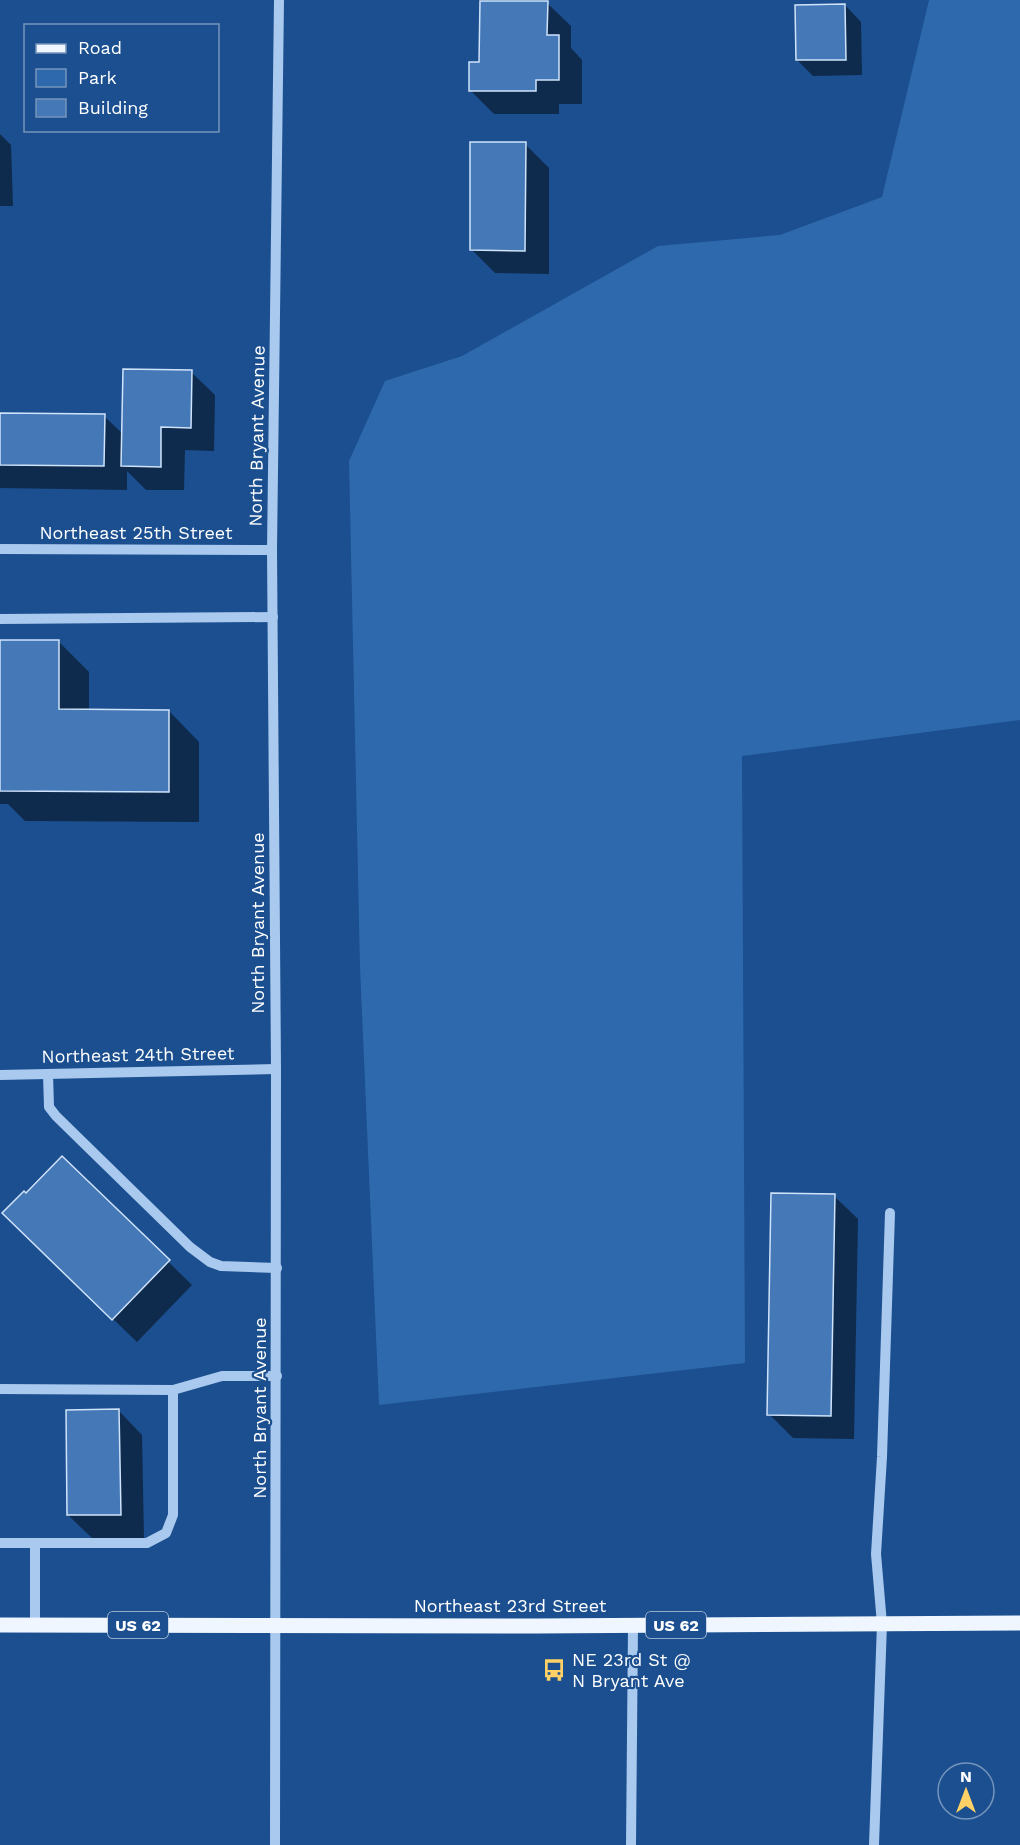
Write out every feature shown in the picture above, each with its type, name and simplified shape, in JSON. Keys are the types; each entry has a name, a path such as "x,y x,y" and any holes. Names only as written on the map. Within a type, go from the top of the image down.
{"main road":[{"name":"Northeast 23rd Street","path":"0,1625 633,1626 1020,1623"}],"street":[{"name":"North Bryant Avenue","path":"275,1845 276,1069 272,550 279,0"},
{"name":"Northeast 25th Street","path":"0,549 272,550"},
{"path":"0,619 273,617"},
{"name":"Northeast 24th Street","path":"0,1075 276,1069"},
{"path":"48,1074 49,1107 56,1116 190,1247 210,1262 220,1266 276,1269"},
{"path":"874,1845 882,1624 876,1554 882,1457 890,1212"},
{"path":"0,1389 172,1390 222,1376 276,1376"},
{"path":"0,1543 147,1543 166,1533 173,1515 172,1390"},
{"path":"35,1543 35,1625"},
{"path":"631,1845 633,1626"}],"green space":[{"path":"929,0 1020,0 1020,720 742,756 745,1363 379,1405 360,967 349,461 385,381 462,356 658,246 780,235 882,197"}],"building":[{"path":"480,1 548,1 547,35 559,35 559,80 536,80 536,91 469,91 469,62 479,62"},
{"path":"845,4 846,60 796,60 795,5"},
{"path":"470,142 526,142 525,251 470,250"},
{"path":"123,369 192,370 191,428 161,427 161,467 121,466"},
{"path":"0,413 105,414 104,466 0,465"},
{"path":"0,640 59,640 59,709 169,710 169,792 0,791"},
{"path":"62,1156 170,1260 112,1320 2,1213 24,1191 26,1193"},
{"path":"771,1193 835,1194 831,1416 767,1415"},
{"path":"119,1409 121,1515 67,1515 66,1410"}],"place":[{"name":"NE 23rd St @ N Bryant Ave","path":"554,1670"}]}
